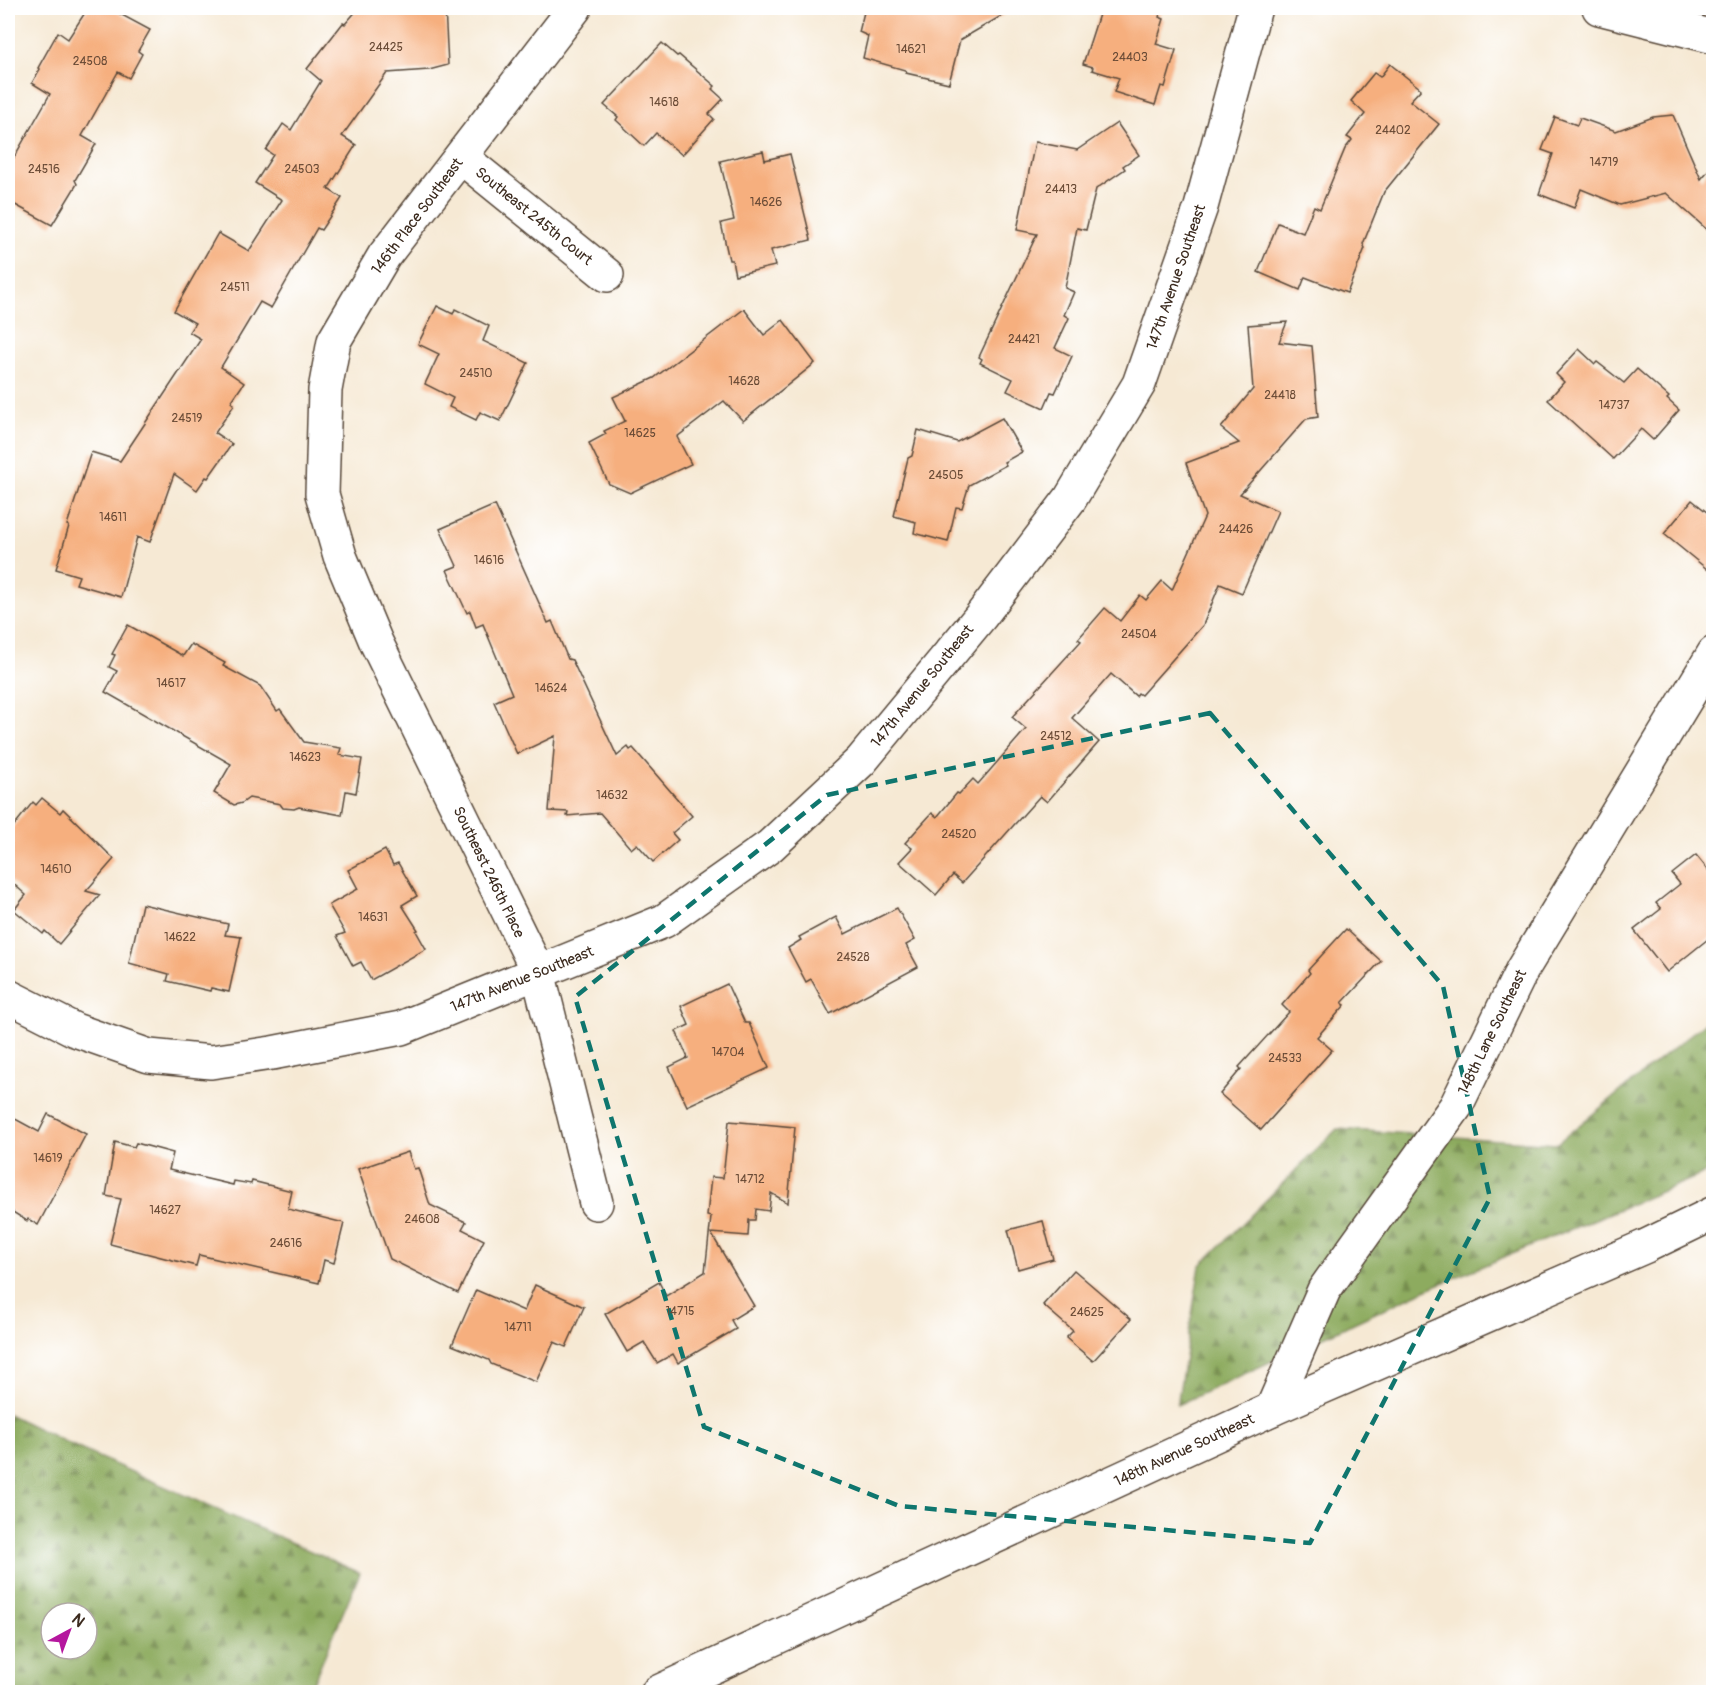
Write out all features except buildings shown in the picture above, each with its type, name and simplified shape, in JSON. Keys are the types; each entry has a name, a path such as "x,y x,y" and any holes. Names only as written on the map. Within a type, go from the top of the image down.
{"street":[{"name":"146th Place Southeast","path":"340,556 322,494 325,390 334,341 384,256 575,8"},
{"name":"147th Avenue Southeast","path":"8,996 75,1030 150,1056 212,1062 401,1028 664,921 770,846 861,761 981,616 1070,499 1139,384 1201,207 1255,8"},
{"path":"1599,8 1713,37"},
{"name":"Southeast 245th Court","path":"461,157 607,275"},
{"name":"Southeast 246th Place","path":"340,556 376,642 538,972 596,1203"},
{"name":"148th Lane Southeast","path":"1272,1409 1324,1290 1456,1106 1522,970 1713,653"},
{"name":"148th Avenue Southeast","path":"658,1692 1272,1409 1635,1250 1713,1213"}],"highlighted area":[{"path":"1210,713 1443,986 1490,1198 1310,1543 899,1506 704,1427 575,997 827,795"}],"green space":[{"path":"1713,1016 1713,1170 1425,1290 1177,1405 1200,1266 1337,1129 1556,1144"},
{"path":"8,1414 80,1449 360,1573 309,1692 8,1692"}]}
